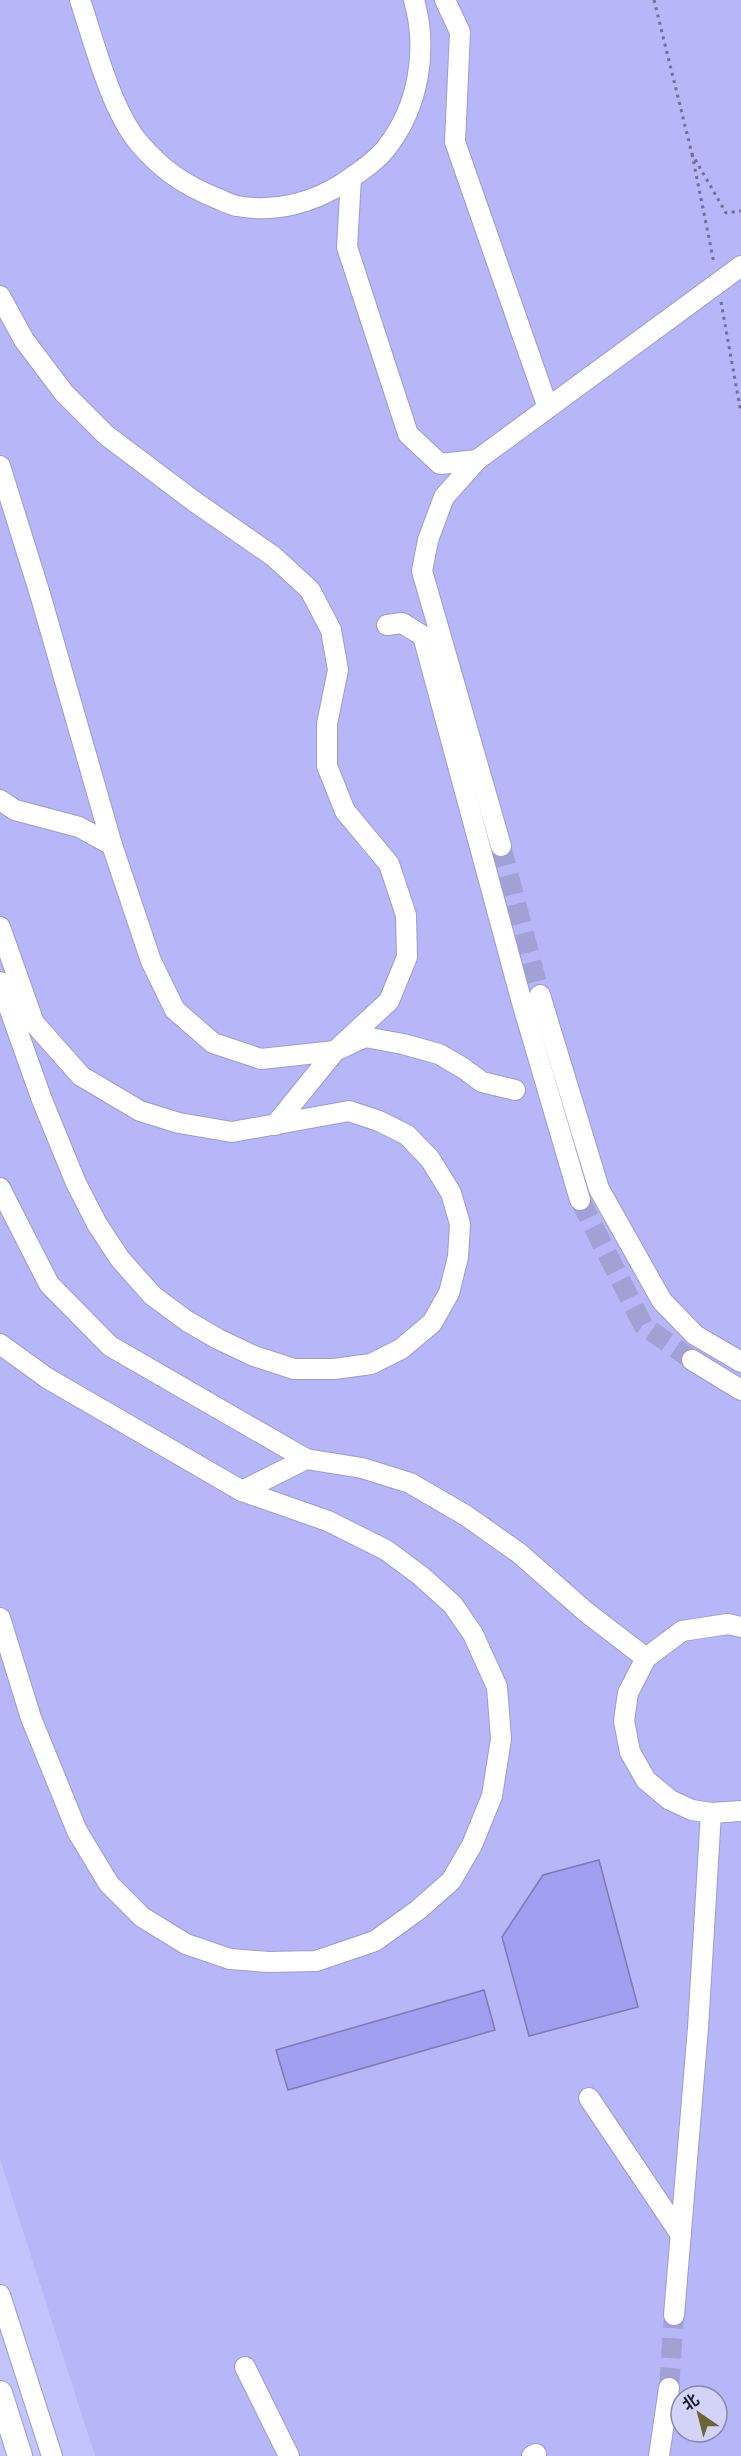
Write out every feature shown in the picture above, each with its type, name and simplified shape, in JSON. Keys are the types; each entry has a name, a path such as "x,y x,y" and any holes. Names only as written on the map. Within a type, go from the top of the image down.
{"main road":[{"path":"0,2393 18,2450"}],"street":[{"path":"80,0 116,104 138,142 161,166 188,186 236,206 282,208 324,195 351,178 387,148 404,119 417,84 421,41 414,0"},
{"path":"445,0 460,32 455,142 548,408"},
{"path":"351,178 346,247 408,434 440,464 477,460"},
{"path":"501,846 422,571 428,540 444,497 477,460 741,266"},
{"path":"0,296 24,340 64,393 106,435 195,502 273,556 310,590 331,630 338,670 327,724 327,766 345,811 388,864 406,915 406,957 389,1001 335,1051 275,1125"},
{"path":"0,466 40,594 112,845 151,961 175,1011 213,1043 261,1059 335,1051 365,1037 439,1054 482,1082 515,1090"},
{"path":"387,625 402,623 423,636 448,660"},
{"path":"423,636 521,999 580,1200"},
{"path":"0,800 15,810 78,827 112,845"},
{"path":"0,927 34,1023 81,1076 140,1112 179,1123 232,1132 349,1111 379,1120 407,1135 430,1159 451,1193 460,1224 458,1257 449,1293 432,1323 401,1349 371,1364 334,1369 294,1369 254,1356 187,1321 153,1296 120,1259 97,1224 76,1183 42,1100 0,982"},
{"path":"540,995 599,1189 662,1301 695,1335 741,1362"},
{"path":"0,1188 49,1284 110,1346 306,1459 362,1468 410,1483 447,1504 519,1553 586,1612 646,1658"},
{"path":"0,1344 47,1378 242,1491 328,1521 386,1550 422,1576 453,1605 473,1634 497,1687 501,1739 492,1796 472,1845 451,1881 418,1911 375,1941 316,1961 269,1962 230,1959 186,1944 142,1917 110,1884 77,1831 31,1718 0,1618"},
{"path":"692,1360 741,1390"},
{"path":"242,1491 306,1459"},
{"path":"741,1627 728,1624 682,1631 646,1658 628,1693 624,1721 630,1752 646,1780 670,1800 692,1810 711,1813 741,1811"},
{"path":"674,2315 698,2028 711,1813"},
{"path":"589,2098 681,2235"},
{"path":"1,2299 52,2456"},
{"path":"245,2367 289,2456"},
{"path":"659,2456 669,2388"},
{"path":"18,2450 45,2433"}],"path":[{"path":"654,0 692,154 726,213 741,212"}],"shaded area":[{"path":"0,0 741,0 741,2456 95,2456 0,2159"}],"building":[{"path":"599,1860 638,2007 529,2036 502,1937 543,1875"},
{"path":"484,1990 495,2030 288,2090 276,2050"}],"tunnel":[{"path":"501,846 540,995"},
{"path":"580,1200 643,1325 692,1360"},
{"path":"669,2384 674,2315"}]}
